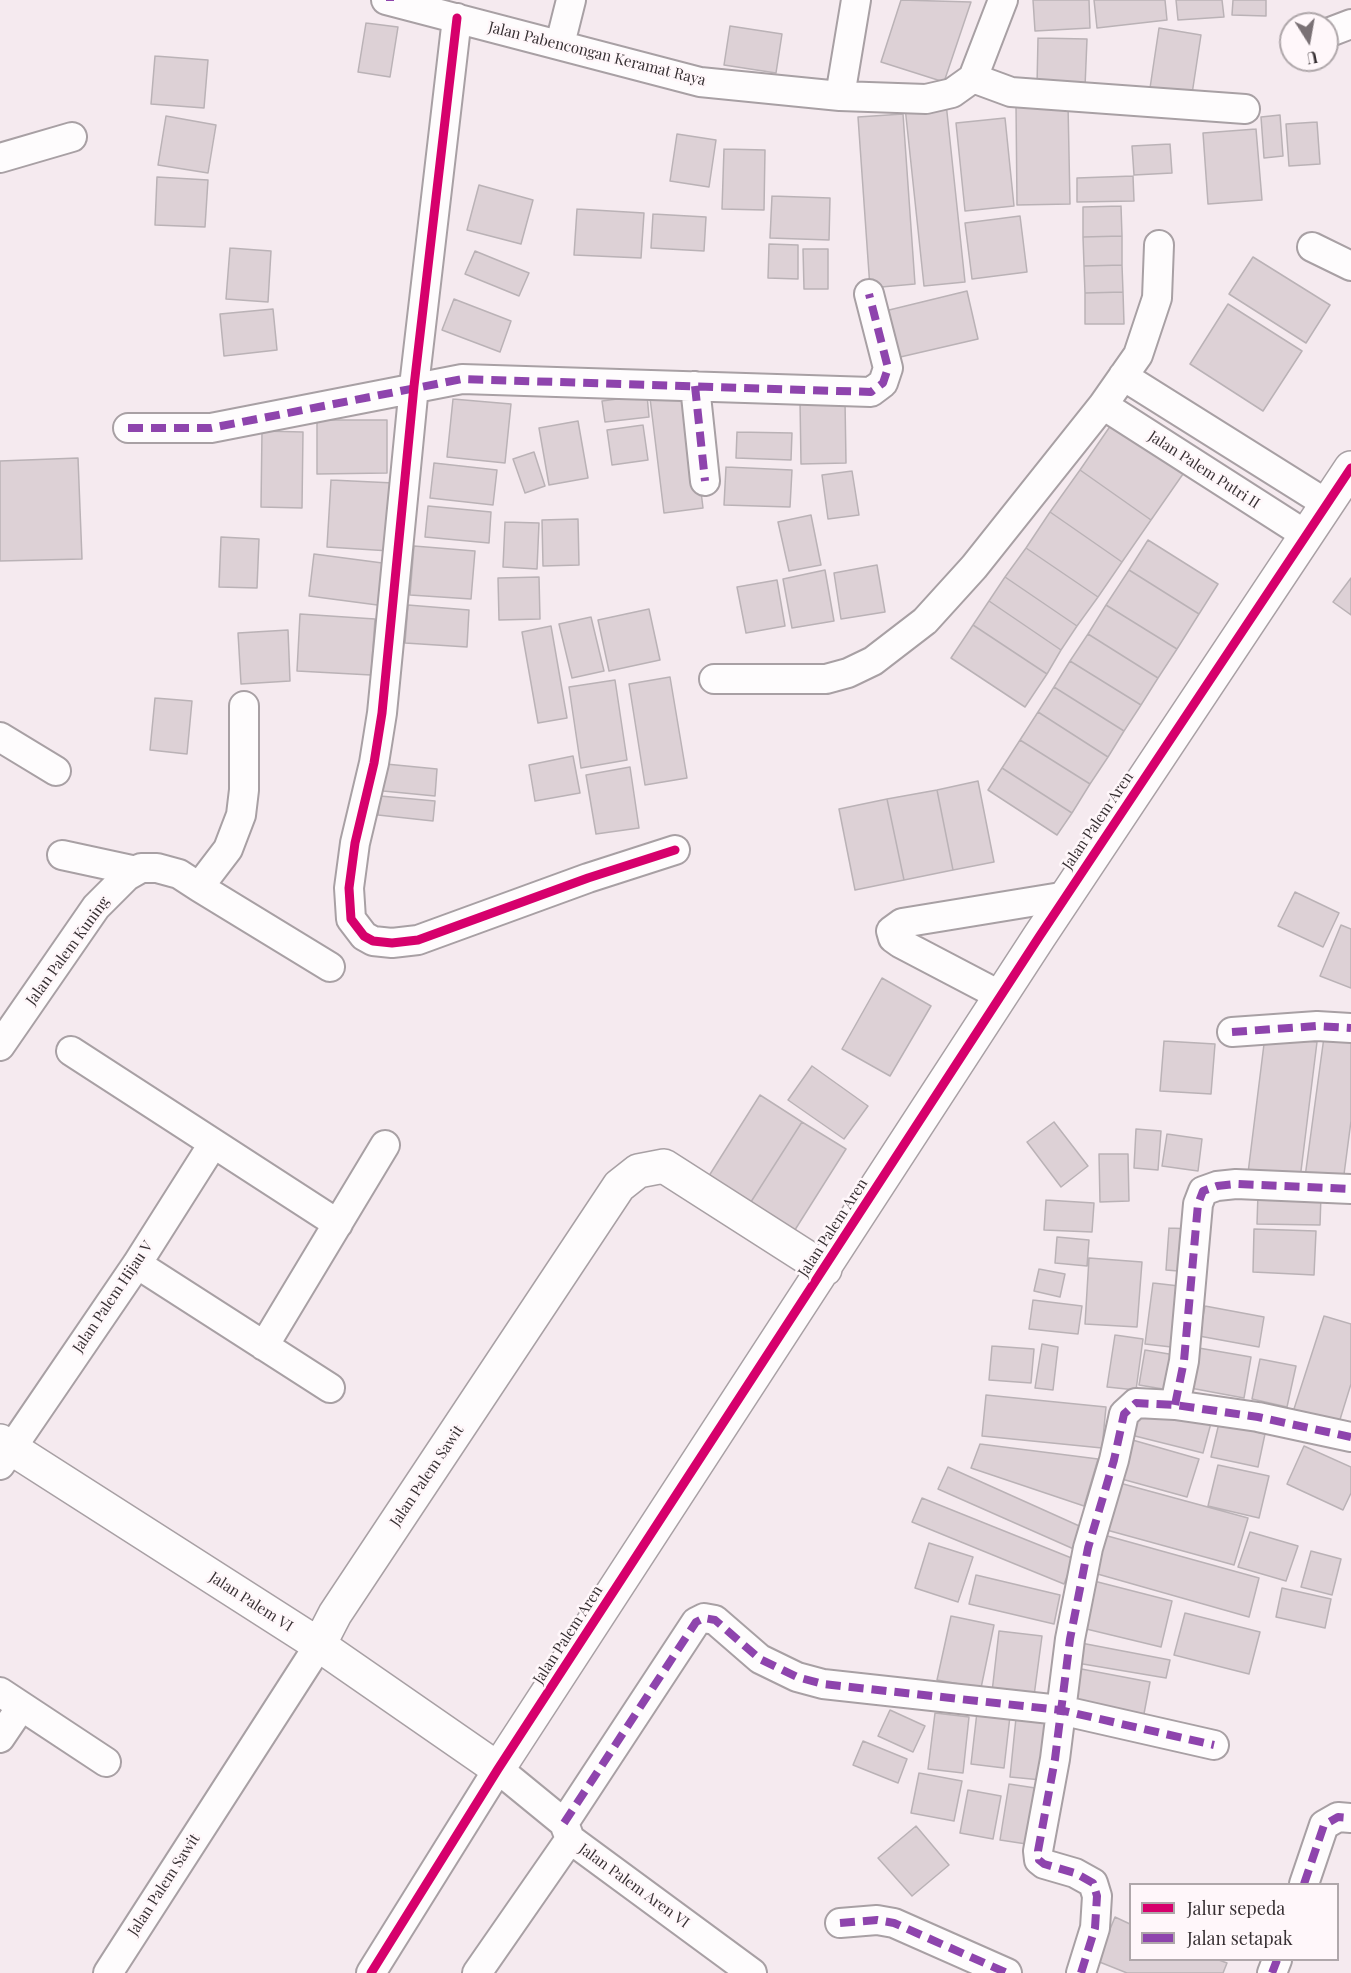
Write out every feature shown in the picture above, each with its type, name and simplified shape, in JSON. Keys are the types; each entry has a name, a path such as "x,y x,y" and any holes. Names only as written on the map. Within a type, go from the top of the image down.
{"street":[{"name":"Jalan Pabencongan Keramat Raya","path":"388,0 700,82 840,96 926,99 952,93 973,78"},
{"path":"560,44 571,0"},
{"path":"840,96 856,0"},
{"path":"1003,0 973,78 1011,92 1245,109"},
{"path":"457,18 414,386 382,713 355,843 349,888 351,920 364,936 373,941 392,943 418,940 588,878 675,850"},
{"path":"0,158 72,137"},
{"path":"714,678 826,679 848,673 873,661 925,621 974,567 1103,405 1138,355 1157,298 1159,245"},
{"path":"1312,247 1351,266"},
{"path":"128,428 211,428 414,386 479,378 862,393 879,388 887,377 888,368 868,294"},
{"path":"1124,376 1341,491"},
{"path":"695,386 705,481"},
{"name":"Jalan Palem Putri II","path":"1103,405 1306,535"},
{"name":"Jalan Palem Aren","path":"371,1973 498,1769 1001,996 1306,535 1341,491"},
{"path":"199,887 228,849 241,815 244,790 244,706"},
{"path":"0,737 56,771"},
{"path":"62,855 136,871 157,868 178,874 330,967"},
{"name":"Jalan Palem Kuning","path":"0,1046 96,907 127,876 136,871"},
{"path":"1001,996 900,943 891,931 902,923 1067,896"},
{"path":"1232,1032 1317,1026 1351,1028"},
{"path":"70,1051 338,1224"},
{"name":"Jalan Palem Hijau V","path":"3,1451 137,1264 213,1143"},
{"path":"264,1346 385,1145"},
{"name":"Jalan Palem Sawit","path":"108,1973 319,1645 335,1614 619,1186 638,1171 664,1166 825,1269"},
{"path":"1175,1405 1184,1361 1198,1204 1203,1191 1217,1186 1236,1184 1351,1189"},
{"path":"137,1264 330,1388"},
{"path":"1082,1973 1095,1928 1097,1896 1093,1883 1075,1873 1044,1864 1039,1860 1038,1851 1055,1759 1070,1639 1088,1548 1114,1460 1124,1414 1136,1403 1175,1405 1258,1417 1351,1437"},
{"name":"Jalan Palem VI","path":"3,1451 319,1645 498,1769"},
{"path":"477,1973 696,1622 704,1618 715,1620 760,1659 797,1677 824,1684 1060,1710 1214,1745"},
{"path":"0,1738 11,1699 106,1762"},
{"name":"Jalan Palem Aren VI","path":"498,1769 567,1831 752,1973"},
{"path":"1304,1883 1324,1825 1338,1817 1351,1818"},
{"path":"840,1923 877,1920 894,1923 1007,1973"}],"building":[{"path":"901,0 971,2 944,82 881,62"},
{"path":"1033,0 1089,0 1090,28 1035,31"},
{"path":"1094,0 1165,0 1167,20 1097,28"},
{"path":"1176,0 1222,0 1224,17 1178,20"},
{"path":"1233,0 1266,0 1266,16 1232,15"},
{"path":"366,23 398,27 390,77 358,72"},
{"path":"730,26 782,34 776,73 724,65"},
{"path":"1159,28 1201,35 1192,94 1150,88"},
{"path":"1038,38 1087,39 1085,87 1037,85"},
{"path":"155,56 208,60 204,108 151,104"},
{"path":"946,103 965,282 924,286 905,107"},
{"path":"1068,104 1070,204 1017,205 1016,105"},
{"path":"903,114 915,284 870,288 858,117"},
{"path":"1280,115 1283,156 1264,158 1261,117"},
{"path":"166,116 216,125 208,173 158,165"},
{"path":"1005,118 1014,206 965,211 956,123"},
{"path":"1317,122 1320,164 1289,166 1286,124"},
{"path":"1256,129 1262,200 1208,204 1203,133"},
{"path":"677,134 716,140 709,187 670,181"},
{"path":"1170,144 1172,173 1134,175 1132,146"},
{"path":"724,149 765,150 764,210 722,209"},
{"path":"1133,176 1134,201 1077,202 1077,178"},
{"path":"157,177 208,180 205,227 155,225"},
{"path":"479,185 533,200 521,244 467,230"},
{"path":"772,196 830,198 829,240 770,238"},
{"path":"1121,206 1122,236 1083,237 1083,207"},
{"path":"577,209 644,213 641,258 574,255"},
{"path":"653,214 706,217 704,251 651,248"},
{"path":"1020,216 1027,272 972,279 965,223"},
{"path":"1122,236 1122,265 1084,266 1083,237"},
{"path":"769,244 798,245 798,279 768,278"},
{"path":"230,248 271,251 268,302 226,299"},
{"path":"803,249 828,249 828,289 804,289"},
{"path":"475,251 529,273 519,296 465,274"},
{"path":"1253,257 1330,305 1306,343 1229,294"},
{"path":"1122,265 1123,292 1085,293 1084,266"},
{"path":"967,291 978,339 896,358 885,311"},
{"path":"1123,292 1124,324 1085,324 1085,293"},
{"path":"454,299 511,321 500,352 442,330"},
{"path":"1228,304 1302,351 1263,411 1190,364"},
{"path":"273,309 277,350 224,356 220,314"},
{"path":"689,393 703,508 664,513 650,398"},
{"path":"647,395 649,417 605,422 602,401"},
{"path":"453,399 511,404 505,463 447,457"},
{"path":"800,401 845,401 846,463 801,464"},
{"path":"317,420 387,420 387,473 317,474"},
{"path":"578,421 588,478 549,485 539,428"},
{"path":"643,425 648,460 612,465 607,430"},
{"path":"1111,425 1183,474 1151,520 1080,470"},
{"path":"262,431 303,432 302,508 261,507"},
{"path":"737,432 792,433 791,460 736,458"},
{"path":"534,452 545,486 525,493 513,459"},
{"path":"78,458 82,559 0,561 0,461"},
{"path":"434,463 497,470 493,505 430,498"},
{"path":"726,467 792,470 790,507 724,505"},
{"path":"1080,470 1151,520 1122,562 1050,512"},
{"path":"852,471 859,515 828,519 822,475"},
{"path":"331,480 394,483 390,551 327,547"},
{"path":"428,506 491,512 489,543 425,537"},
{"path":"1050,512 1122,562 1098,597 1026,548"},
{"path":"811,515 821,565 789,571 778,522"},
{"path":"578,519 579,565 543,566 542,520"},
{"path":"505,522 539,523 537,569 503,567"},
{"path":"221,537 259,539 257,588 219,587"},
{"path":"1148,540 1218,584 1199,614 1129,570"},
{"path":"414,546 475,551 471,599 410,595"},
{"path":"1026,548 1098,597 1077,626 1005,577"},
{"path":"314,554 390,564 385,606 309,596"},
{"path":"877,565 885,612 841,619 834,573"},
{"path":"825,570 834,621 792,628 783,579"},
{"path":"1129,570 1199,614 1177,649 1106,605"},
{"path":"539,577 540,619 499,620 498,578"},
{"path":"1005,577 1077,626 1061,650 989,601"},
{"path":"1351,578 1351,615 1333,602"},
{"path":"777,580 785,626 746,633 737,587"},
{"path":"989,601 1061,650 1047,674 973,625"},
{"path":"408,605 469,610 467,647 405,643"},
{"path":"1106,605 1177,649 1158,678 1088,634"},
{"path":"649,609 660,660 609,671 598,620"},
{"path":"300,614 375,619 371,675 297,671"},
{"path":"591,617 604,671 572,678 559,624"},
{"path":"973,625 1047,674 1025,707 951,658"},
{"path":"551,626 567,718 538,723 522,632"},
{"path":"288,630 290,681 241,684 238,633"},
{"path":"1088,634 1158,678 1141,705 1070,661"},
{"path":"1070,661 1141,705 1124,731 1054,687"},
{"path":"670,677 687,778 645,785 629,684"},
{"path":"615,680 627,760 581,768 569,687"},
{"path":"1054,687 1124,731 1108,757 1038,712"},
{"path":"155,698 192,701 187,754 150,750"},
{"path":"1038,712 1108,757 1090,784 1020,740"},
{"path":"1020,740 1090,784 1072,813 1002,768"},
{"path":"573,756 580,793 535,801 529,765"},
{"path":"386,764 437,769 435,796 383,791"},
{"path":"630,767 639,828 596,834 586,775"},
{"path":"1002,768 1072,813 1057,835 988,790"},
{"path":"978,781 994,862 953,870 937,790"},
{"path":"937,790 953,870 904,880 887,799"},
{"path":"380,796 435,801 433,821 378,815"},
{"path":"887,799 904,880 855,890 839,809"},
{"path":"1295,892 1339,913 1323,947 1278,926"},
{"path":"1341,925 1351,929 1351,988 1320,976"},
{"path":"882,978 931,1006 890,1076 842,1049"},
{"path":"1265,1036 1317,1042 1300,1179 1248,1173"},
{"path":"1324,1037 1351,1041 1351,1121 1343,1182 1305,1177"},
{"path":"1164,1041 1215,1044 1211,1094 1160,1091"},
{"path":"812,1066 868,1106 844,1139 788,1100"},
{"path":"760,1095 802,1122 749,1205 707,1179"},
{"path":"802,1122 846,1149 793,1233 749,1205"},
{"path":"1054,1122 1088,1166 1061,1187 1027,1142"},
{"path":"1136,1129 1161,1131 1158,1170 1134,1168"},
{"path":"1167,1134 1202,1139 1198,1171 1162,1166"},
{"path":"1099,1154 1128,1154 1129,1201 1100,1202"},
{"path":"1258,1193 1321,1195 1320,1225 1257,1224"},
{"path":"1046,1200 1094,1203 1092,1232 1044,1230"},
{"path":"1169,1228 1193,1229 1190,1272 1166,1270"},
{"path":"1254,1229 1316,1231 1314,1275 1253,1272"},
{"path":"1057,1237 1089,1240 1087,1266 1055,1263"},
{"path":"1089,1258 1142,1262 1137,1327 1085,1324"},
{"path":"1039,1269 1065,1274 1060,1297 1034,1291"},
{"path":"1153,1283 1188,1287 1180,1348 1145,1344"},
{"path":"1033,1300 1082,1306 1078,1334 1029,1329"},
{"path":"1205,1306 1264,1317 1259,1347 1199,1336"},
{"path":"1324,1316 1351,1324 1351,1384 1338,1426 1293,1412"},
{"path":"1115,1335 1143,1339 1136,1390 1107,1387"},
{"path":"1042,1344 1058,1347 1053,1390 1035,1388"},
{"path":"992,1346 1034,1349 1031,1383 989,1380"},
{"path":"1193,1347 1251,1357 1244,1398 1185,1387"},
{"path":"1145,1350 1181,1356 1175,1391 1139,1385"},
{"path":"1260,1359 1296,1366 1287,1407 1252,1399"},
{"path":"986,1395 1106,1407 1102,1448 982,1436"},
{"path":"1139,1405 1211,1423 1203,1453 1131,1435"},
{"path":"1219,1423 1265,1434 1258,1467 1211,1457"},
{"path":"1129,1439 1199,1459 1187,1497 1118,1478"},
{"path":"980,1444 1098,1459 1084,1506 971,1468"},
{"path":"1304,1446 1351,1467 1351,1493 1343,1510 1287,1484"},
{"path":"1218,1465 1269,1476 1259,1518 1208,1506"},
{"path":"948,1467 1086,1529 1076,1550 938,1489"},
{"path":"1116,1482 1248,1518 1234,1565 1103,1529"},
{"path":"922,1498 1074,1559 1064,1584 912,1522"},
{"path":"1250,1532 1298,1546 1286,1581 1238,1567"},
{"path":"1104,1535 1259,1578 1249,1617 1094,1573"},
{"path":"929,1543 973,1557 958,1602 915,1588"},
{"path":"1311,1551 1341,1559 1332,1595 1301,1587"},
{"path":"976,1575 1060,1595 1054,1624 969,1604"},
{"path":"1090,1580 1172,1601 1161,1647 1078,1627"},
{"path":"1282,1588 1331,1599 1325,1628 1276,1617"},
{"path":"1185,1613 1260,1632 1249,1674 1174,1655"},
{"path":"951,1616 994,1625 981,1688 937,1680"},
{"path":"999,1631 1042,1636 1034,1696 992,1692"},
{"path":"1081,1643 1170,1660 1166,1678 1077,1663"},
{"path":"1076,1668 1150,1682 1143,1719 1069,1705"},
{"path":"890,1710 925,1726 913,1752 878,1736"},
{"path":"977,1712 1010,1716 1004,1768 971,1764"},
{"path":"935,1713 969,1717 963,1773 928,1769"},
{"path":"1016,1718 1047,1720 1042,1780 1010,1777"},
{"path":"863,1741 907,1759 898,1783 853,1765"},
{"path":"919,1773 962,1781 954,1821 911,1813"},
{"path":"1009,1784 1042,1789 1033,1845 1000,1840"},
{"path":"968,1790 1001,1796 993,1839 960,1833"},
{"path":"916,1826 949,1865 912,1896 878,1858"},
{"path":"1115,1917 1129,1924 1129,1961 1222,1961 1227,1963 1223,1973 1127,1973 1097,1961"}],"marked path":[{"path":"128,428 211,428 462,379 871,392 883,383 888,368 869,294"},
{"path":"695,386 705,481"},
{"path":"1232,1032 1317,1026 1351,1028"},
{"path":"1175,1405 1184,1361 1198,1204 1203,1191 1217,1186 1236,1184 1351,1189"},
{"path":"1081,1973 1095,1928 1097,1896 1093,1883 1075,1873 1044,1864 1039,1860 1038,1851 1055,1759 1070,1639 1088,1548 1114,1460 1124,1414 1136,1403 1175,1405 1258,1417 1351,1437"},
{"path":"564,1823 696,1622 704,1618 715,1620 760,1659 797,1677 823,1684 1060,1710 1214,1745"},
{"path":"1304,1883 1324,1825 1338,1817 1351,1818"},
{"path":"840,1923 877,1920 894,1923 1007,1973"},
{"path":"1272,1973 1277,1961"}],"cycle path":[{"path":"457,18 414,386 382,713 374,763 355,843 349,888 351,919 364,936 373,941 392,943 418,940 588,878 675,850"},
{"path":"371,1973 498,1769 1039,937 1351,468"}]}
